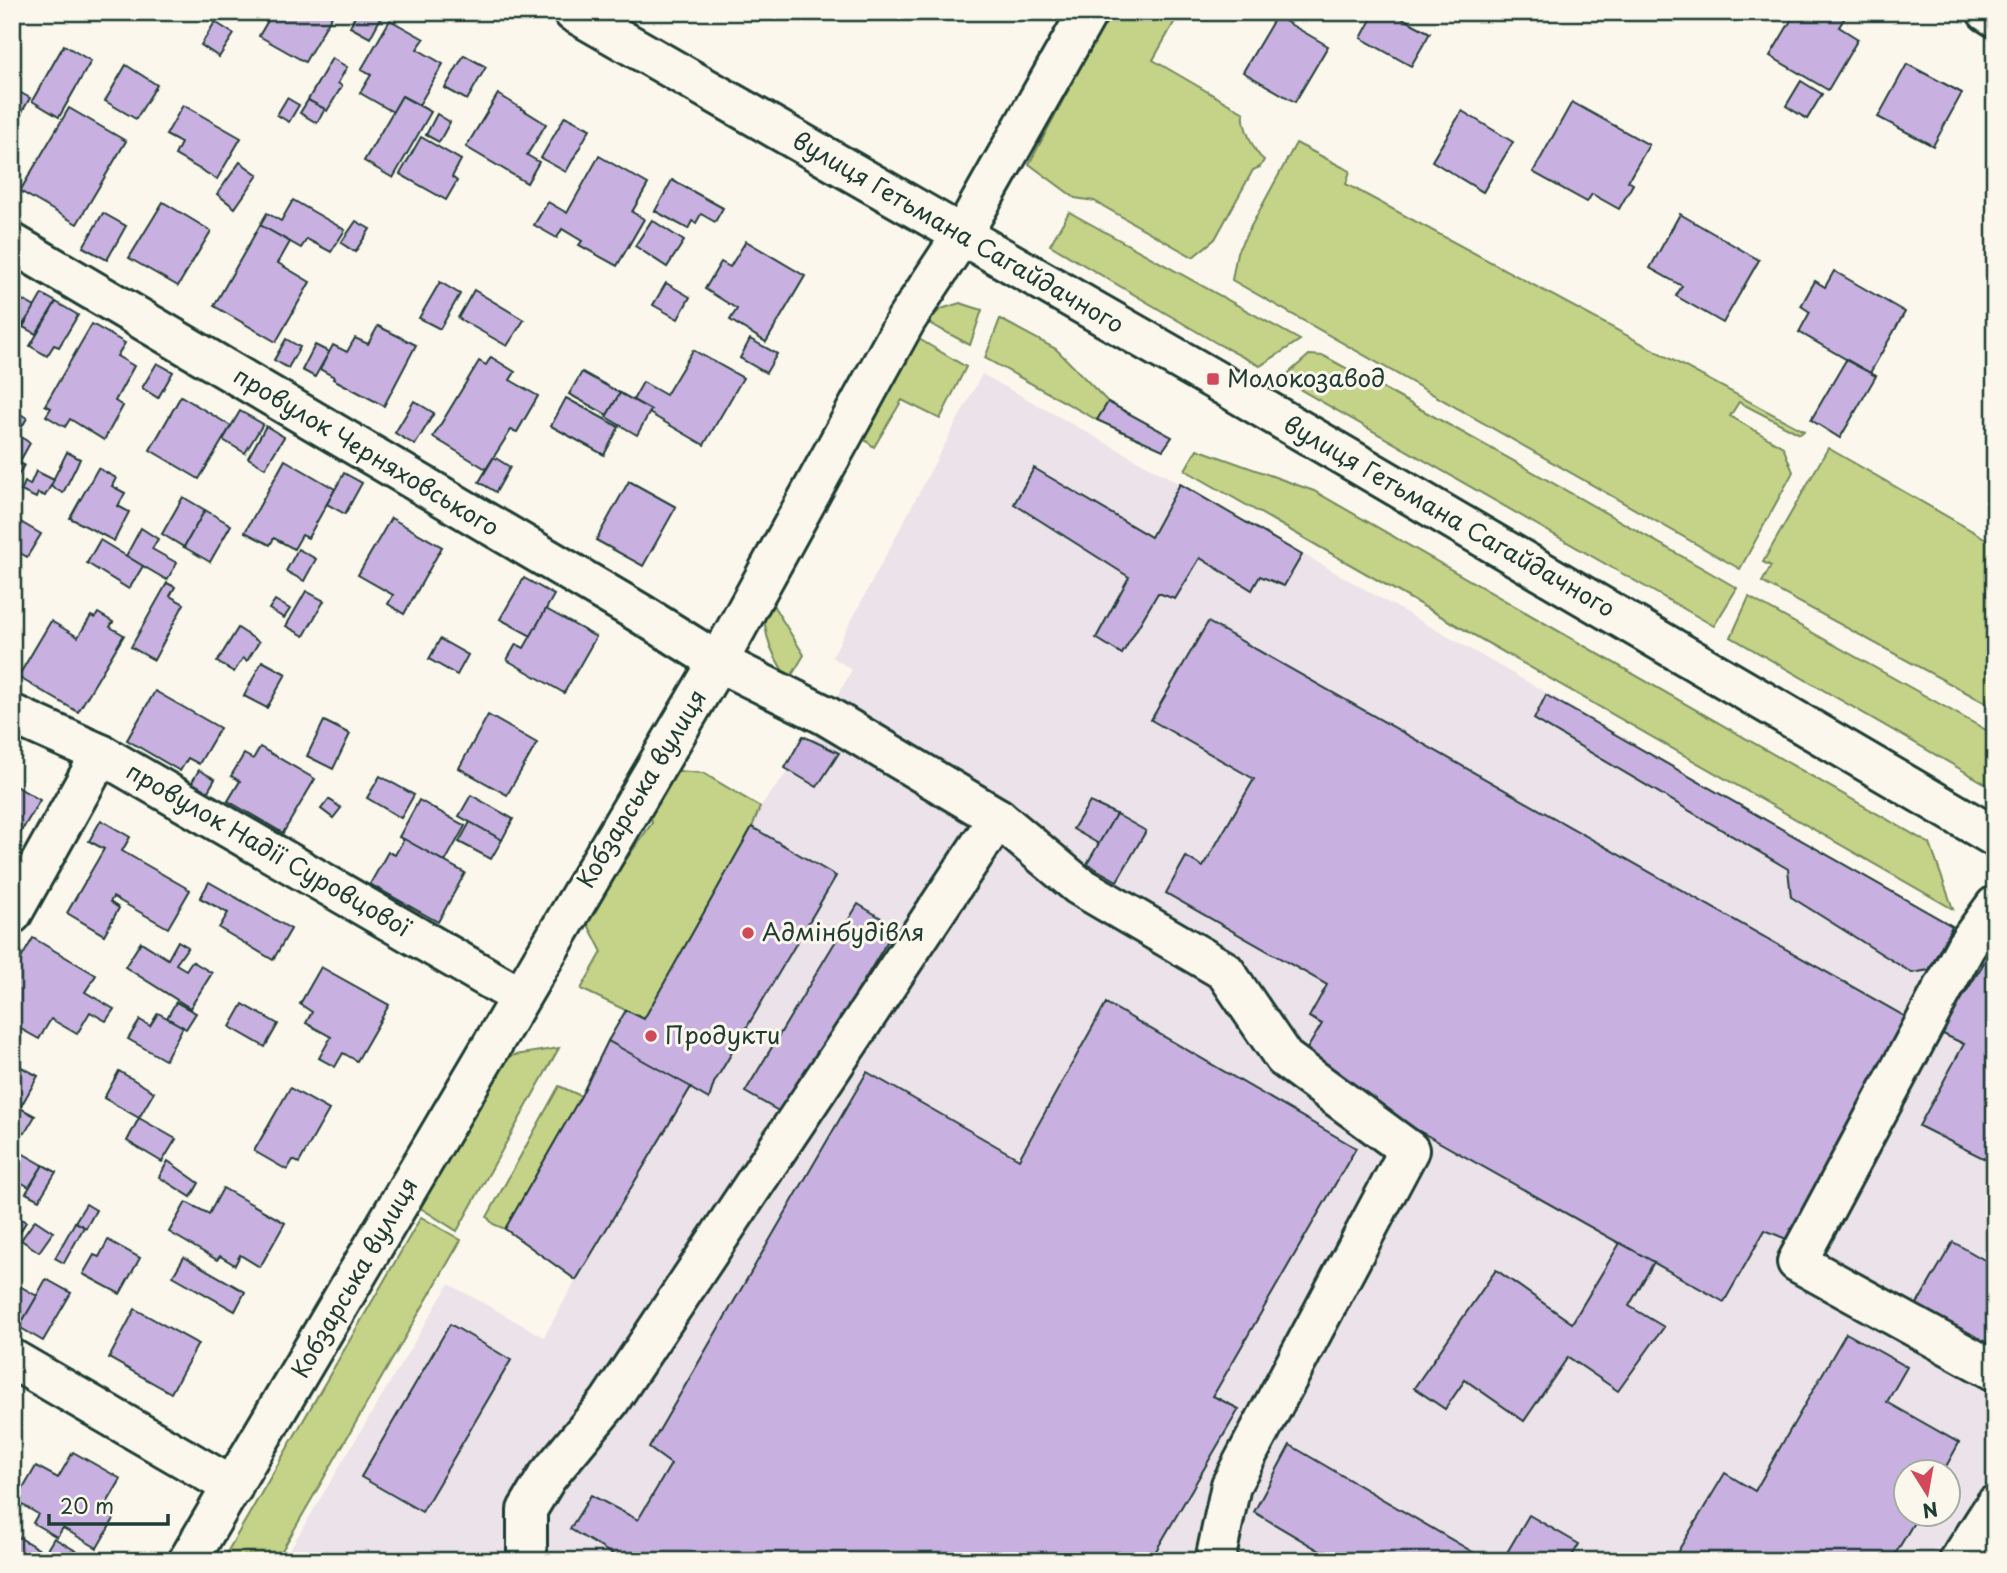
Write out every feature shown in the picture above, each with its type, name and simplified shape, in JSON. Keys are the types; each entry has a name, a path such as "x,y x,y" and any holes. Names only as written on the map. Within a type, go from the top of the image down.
{"street":[{"name":"вулиця Гетьмана Сагайдачного","path":"573,12 1237,393 1995,837"},
{"name":"Кобзарська вулиця","path":"188,1561 718,662 906,320 962,235 1088,12"},
{"path":"1987,12 1995,17"},
{"name":"провулок Черняховського","path":"12,243 718,662 825,715 998,818 1078,885 1225,971 1284,1058 1409,1150 1231,1485 1215,1561"},
{"name":"провулок Надії Суровцової","path":"12,714 101,754 519,996"},
{"path":"12,915 101,754"},
{"path":"527,1561 527,1510 547,1477 608,1402 998,818"},
{"path":"1995,906 1966,946 1797,1262 1995,1371"},
{"path":"12,1359 233,1487"},
{"path":"1959,1561 1995,1505"}],"shaded area":[{"path":"982,374 1538,688 1957,928 1982,946 1995,950 1995,1561 283,1561 449,1284 544,1337 576,1280 505,1229 581,1096 626,1010 644,1018 752,827 760,807 814,738 852,670 832,657"}],"green space":[{"path":"1110,12 1180,12 1153,60 1244,113 1250,138 1264,160 1260,167 1253,170 1215,239 1193,257 1094,201 1075,198 1029,164"},
{"path":"1296,143 1350,171 1346,184 1804,431 1800,434 1739,402 1730,416 1783,447 1793,472 1740,569 1232,280 1237,252"},
{"path":"1069,212 1300,340 1260,366 1218,344 1050,245"},
{"path":"960,303 982,310 970,345 927,322 941,309"},
{"path":"1000,319 1056,349 1108,402 1097,420 985,358"},
{"path":"919,339 966,367 940,419 902,400 874,447 861,437"},
{"path":"1309,355 1324,356 1737,588 1714,626 1282,379"},
{"path":"1828,448 1995,544 1995,708 1762,582 1771,566 1763,562"},
{"path":"1197,449 1314,491 1930,844 1953,909 1185,470"},
{"path":"768,597 804,655 789,680 768,640 765,608"},
{"path":"1749,597 1995,735 1995,789 1731,637"},
{"path":"678,771 703,773 760,807 752,827 644,1019 581,989 602,952 581,911 590,891 625,861 652,823 647,792 659,779"},
{"path":"559,1048 457,1231 419,1207 509,1056"},
{"path":"559,1086 581,1096 505,1229 493,1224 487,1217"},
{"path":"421,1217 461,1240 276,1561 222,1561"}],"building":[{"path":"273,12 334,12 305,62 259,36"},
{"path":"357,12 384,12 370,38 350,27"},
{"path":"1375,12 1391,12 1430,33 1411,66 1361,38"},
{"path":"1796,12 1843,12 1847,14 1839,27 1858,39 1828,90 1770,56"},
{"path":"1276,16 1328,46 1295,102 1243,72"},
{"path":"390,20 424,39 417,49 443,64 419,105 402,96 393,112 360,93 371,75 361,70"},
{"path":"215,22 234,34 219,57 201,45"},
{"path":"64,45 91,61 59,117 32,101"},
{"path":"464,55 486,67 467,100 445,88"},
{"path":"332,58 347,67 338,83 342,86 327,111 308,100"},
{"path":"1907,64 1962,93 1933,146 1878,117"},
{"path":"126,65 157,85 136,119 105,101"},
{"path":"1801,81 1822,94 1807,119 1786,106"},
{"path":"14,89 30,98 12,129 12,91"},
{"path":"498,94 546,124 527,155 539,162 527,183 466,147"},
{"path":"402,96 431,112 393,178 364,161"},
{"path":"287,98 299,105 289,122 277,115"},
{"path":"308,100 325,109 317,123 300,113"},
{"path":"1572,102 1649,145 1628,181 1633,184 1619,209 1592,194 1587,202 1533,172"},
{"path":"183,105 241,138 217,179 175,155 181,143 166,135"},
{"path":"69,108 126,141 77,224 20,191"},
{"path":"1462,111 1513,142 1483,192 1432,161"},
{"path":"437,114 450,122 439,142 426,135"},
{"path":"565,116 590,129 566,172 541,158"},
{"path":"421,137 461,160 452,177 457,181 446,200 400,174"},
{"path":"599,156 648,184 632,212 644,219 617,266 579,245 582,241 562,229 557,238 534,225 548,202 567,213"},
{"path":"240,162 258,175 235,208 217,194"},
{"path":"672,180 723,208 715,222 701,214 696,223 692,221 688,229 655,211"},
{"path":"293,200 345,230 331,252 307,239 301,248 260,225 267,213 281,221"},
{"path":"163,202 211,231 178,286 129,258"},
{"path":"103,213 126,226 107,260 83,247"},
{"path":"1680,214 1759,260 1723,323 1676,296 1682,286 1650,268"},
{"path":"652,220 684,241 667,267 635,246"},
{"path":"356,221 370,229 355,252 341,243"},
{"path":"260,225 290,242 278,263 310,282 276,342 214,306"},
{"path":"746,241 805,276 766,342 730,320 737,309 705,289 721,262 730,267"},
{"path":"1834,271 1905,312 1870,373 1799,332 1810,312 1801,306 1815,281 1825,287"},
{"path":"440,282 460,294 440,329 419,318"},
{"path":"666,283 690,297 678,319 653,305"},
{"path":"474,290 524,320 507,346 458,318"},
{"path":"12,294 35,307 12,340"},
{"path":"42,294 56,302 36,334 23,327"},
{"path":"56,302 78,315 59,347 54,345 47,356 30,346"},
{"path":"92,324 125,343 117,356 134,366 115,401 123,406 104,440 70,419 65,427 46,416 51,408 45,405"},
{"path":"378,326 416,345 384,406 333,379 334,377 320,369 333,345 347,352 355,338 368,344"},
{"path":"286,339 300,347 288,368 274,360"},
{"path":"750,339 777,354 766,373 740,358"},
{"path":"315,345 329,352 315,377 302,370"},
{"path":"693,350 743,378 704,445 649,413 651,410 633,400 643,382 666,395"},
{"path":"491,357 515,372 510,380 538,396 517,432 511,430 486,469 433,437 479,361 486,365"},
{"path":"1846,360 1876,376 1840,438 1811,420"},
{"path":"157,363 173,372 158,398 142,388"},
{"path":"582,372 620,393 607,415 569,394"},
{"path":"620,393 651,410 637,435 606,417"},
{"path":"181,396 231,426 199,479 150,450"},
{"path":"566,398 619,427 604,455 551,426"},
{"path":"414,401 434,413 415,445 395,433"},
{"path":"1108,402 1172,437 1163,450 1097,420"},
{"path":"12,409 27,418 12,444"},
{"path":"240,411 263,424 245,453 223,440"},
{"path":"266,426 284,437 265,468 248,458"},
{"path":"18,435 30,443 19,463 24,465 13,484 12,444"},
{"path":"67,452 80,459 63,493 50,486"},
{"path":"494,457 510,467 496,492 479,482"},
{"path":"285,460 335,489 308,538 302,535 294,549 274,538 270,545 245,532"},
{"path":"98,468 116,478 112,486 125,493 118,506 129,512 114,541 70,518"},
{"path":"1034,468 1151,537 1180,484 1302,555 1284,586 1260,576 1252,590 1200,558 1175,599 1158,593 1122,654 1096,638 1129,577 1014,504"},
{"path":"36,471 54,480 45,496 38,493 36,498 21,491 25,482 30,485"},
{"path":"344,473 362,483 345,514 327,504"},
{"path":"629,481 676,507 643,566 596,540"},
{"path":"183,497 205,510 184,547 162,534"},
{"path":"205,510 231,525 210,562 184,547"},
{"path":"12,517 41,534 27,557 15,550 12,554"},
{"path":"391,518 442,547 404,614 388,604 393,595 358,575"},
{"path":"141,528 158,539 152,549 177,563 167,580 126,556"},
{"path":"100,540 143,566 129,589 87,563"},
{"path":"298,549 316,559 304,581 286,571"},
{"path":"524,578 554,595 531,636 500,619"},
{"path":"167,583 175,587 170,596 184,604 154,660 131,647"},
{"path":"306,591 324,601 304,636 286,626"},
{"path":"275,600 290,609 284,618 269,609"},
{"path":"546,609 596,637 564,693 507,660 516,644 524,648"},
{"path":"98,613 113,622 110,627 124,635 78,712 18,677 51,621 78,637 91,616 95,618"},
{"path":"1208,622 1911,1020 1786,1239 1765,1230 1724,1302 1389,1114 1304,1054 1322,1024 1309,1017 1327,985 1166,893 1186,857 1203,867 1254,779 1151,720"},
{"path":"238,628 259,642 247,661 243,658 234,672 217,662"},
{"path":"440,639 468,655 457,675 429,659"},
{"path":"262,661 286,674 267,708 244,696"},
{"path":"155,691 220,728 199,764 188,758 180,771 127,740"},
{"path":"1546,695 1952,926 1929,970 1912,973 1791,897 1788,869 1534,719"},
{"path":"488,715 537,743 507,795 459,768"},
{"path":"324,721 350,734 333,769 307,756"},
{"path":"803,736 839,753 817,787 785,768"},
{"path":"260,747 315,779 283,833 228,801 240,781 231,776 244,754 253,759"},
{"path":"199,770 215,779 201,803 185,794"},
{"path":"380,776 414,795 401,818 367,798"},
{"path":"12,784 40,800 12,847"},
{"path":"471,795 513,819 502,840 459,816"},
{"path":"329,799 341,808 333,818 321,809"},
{"path":"419,800 465,826 445,862 399,837"},
{"path":"1090,802 1116,814 1099,844 1073,829"},
{"path":"1116,814 1146,831 1117,881 1087,864"},
{"path":"101,820 130,837 122,851 190,890 168,928 113,897 110,902 119,908 104,935 67,913 104,849 89,841"},
{"path":"470,822 502,840 491,859 459,842"},
{"name":"Адмінбудівля","path":"752,827 836,876 714,1083 709,1099 608,1041 626,1010 644,1019"},
{"path":"404,839 465,873 438,922 370,884 388,852 395,855"},
{"path":"209,882 291,929 273,960 219,928 228,913 200,898"},
{"path":"858,904 896,927 784,1114 745,1092"},
{"path":"33,938 96,975 85,992 114,1009 106,1021 90,1012 77,1034 51,1019 39,1039 12,1024 12,974"},
{"path":"178,941 188,947 176,964 186,970 192,961 212,973 190,1008 125,967 141,942 168,959"},
{"path":"1993,948 1995,1164 1919,1126 1964,1044 1941,1033"},
{"path":"321,967 389,1005 357,1061 343,1053 335,1067 319,1058 331,1037 306,1023 312,1012 300,1004"},
{"path":"176,1002 196,1013 186,1029 167,1018"},
{"path":"1106,1003 1356,1148 1213,1396 1239,1409 1150,1561 624,1561 570,1529 591,1495 638,1520 671,1464 649,1448 867,1072 1019,1159"},
{"path":"243,1004 278,1024 265,1047 230,1027"},
{"path":"158,1013 183,1027 165,1060 128,1039 140,1020 150,1026"},
{"path":"608,1041 691,1087 576,1280 505,1229 581,1096"},
{"path":"12,1062 38,1076 20,1108 35,1116 25,1133 12,1126"},
{"path":"119,1071 154,1092 139,1118 104,1098"},
{"path":"290,1088 329,1110 299,1163 293,1160 287,1170 254,1151"},
{"path":"139,1118 176,1139 162,1162 127,1141"},
{"path":"13,1148 43,1165 29,1187 12,1177"},
{"path":"168,1161 199,1183 191,1197 159,1177"},
{"path":"43,1165 56,1172 39,1200 26,1193"},
{"path":"223,1188 285,1223 260,1267 240,1255 235,1265 220,1256 217,1260 169,1232 186,1202 209,1214"},
{"path":"86,1204 96,1210 86,1228 75,1222"},
{"path":"12,1213 26,1222 17,1237 12,1234"},
{"path":"35,1220 53,1232 39,1252 21,1240"},
{"path":"75,1222 84,1227 64,1263 55,1258"},
{"path":"108,1240 140,1258 120,1294 83,1274 94,1255 99,1257"},
{"path":"1953,1242 1995,1266 1995,1358 1913,1311"},
{"path":"1620,1243 1654,1262 1629,1306 1664,1327 1618,1391 1568,1357 1524,1421 1465,1380 1445,1409 1414,1388 1496,1270 1572,1323"},
{"path":"184,1257 245,1292 235,1311 173,1276"},
{"path":"46,1279 71,1293 43,1341 19,1327"},
{"path":"18,1285 37,1296 19,1327 12,1323 12,1296"},
{"path":"135,1309 198,1344 171,1393 109,1358"},
{"path":"450,1324 511,1360 422,1512 361,1477"},
{"path":"1846,1333 1907,1367 1887,1402 1959,1443 1951,1458 1892,1458 1892,1528 1911,1528 1891,1561 1672,1561 1725,1473 1755,1491"},
{"path":"1290,1445 1488,1561 1337,1561 1254,1512"},
{"path":"73,1452 121,1479 103,1510 115,1517 97,1548 63,1528 57,1537 33,1523 38,1514 16,1501 36,1466 58,1478"},
{"path":"1529,1515 1579,1544 1569,1561 1502,1561"},
{"path":"12,1533 45,1553 54,1538 93,1561 23,1561 12,1555"}],"place":[{"name":"Молокозавод","path":"1213,379"},
{"name":"Адмінбудівля","path":"748,933"},
{"name":"Продукти","path":"651,1036"}]}
